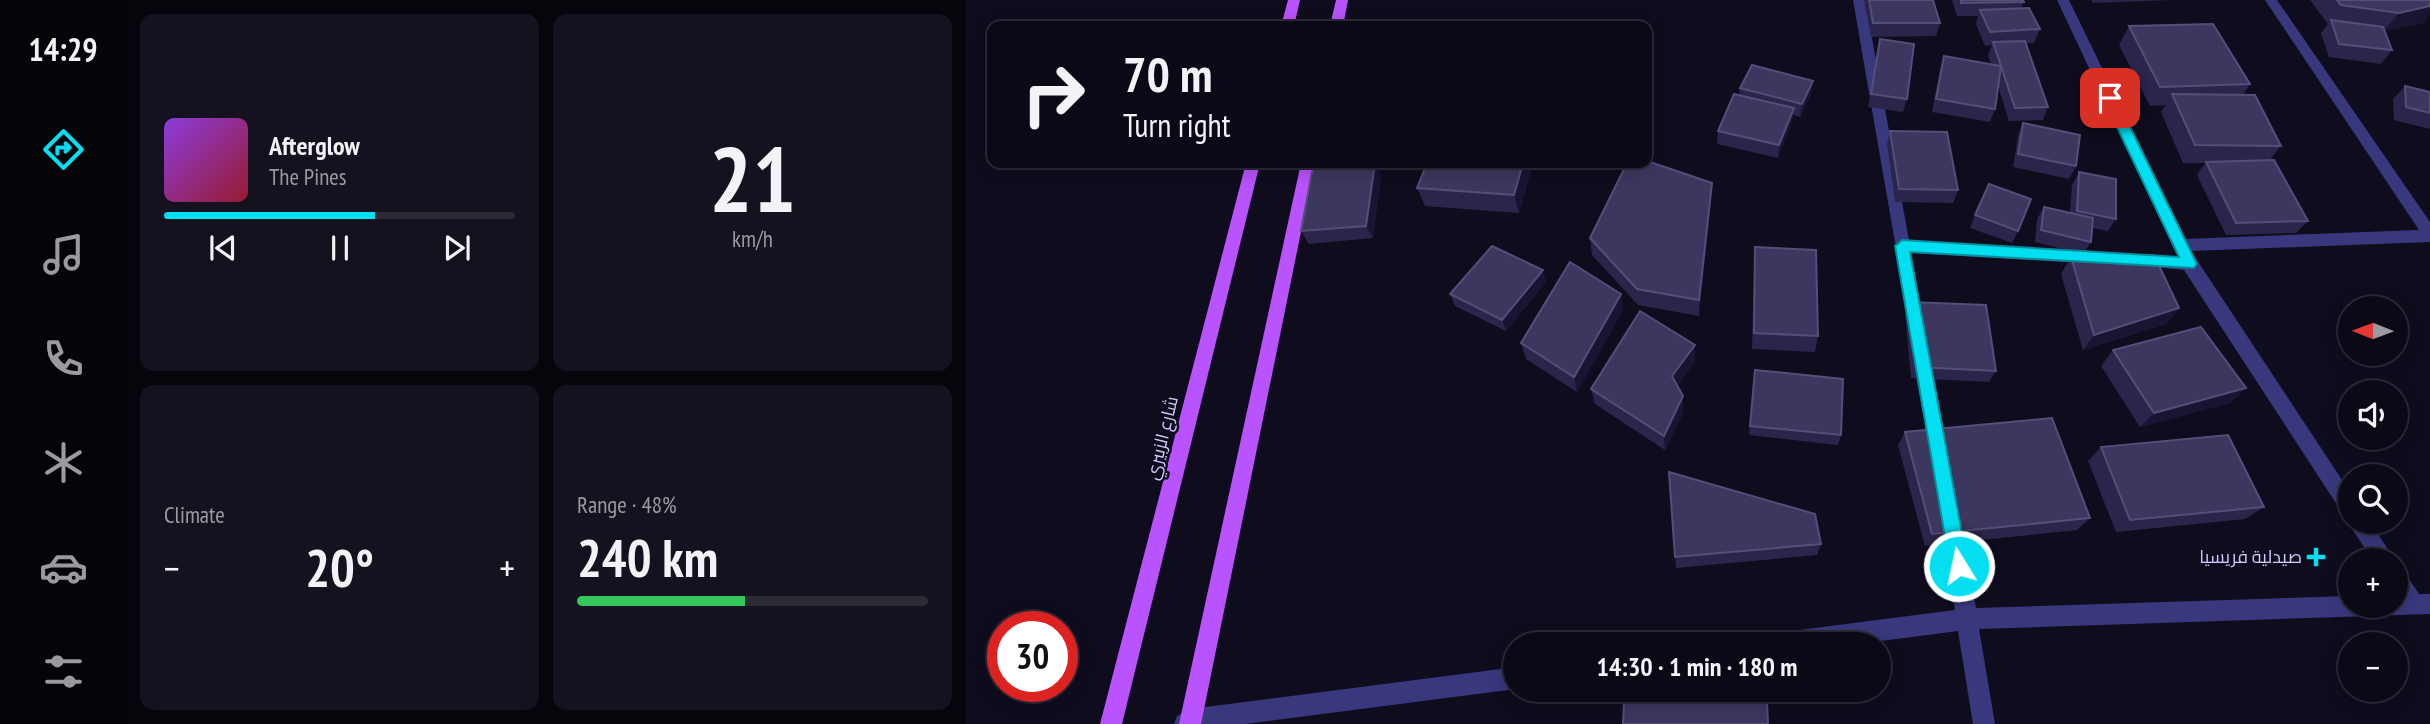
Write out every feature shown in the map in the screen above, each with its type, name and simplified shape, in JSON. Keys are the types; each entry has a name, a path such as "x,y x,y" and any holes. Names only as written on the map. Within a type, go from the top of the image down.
{"main road":[{"path":"1289,21 1294,0"},
{"path":"1338,21 1342,0"},
{"name":"شارع الزبيري","path":"1111,724 1252,168"},
{"path":"1188,723 1307,168"}],"street":[{"path":"1859,0 1942,473"},
{"path":"2063,0 2189,264 2338,490"},
{"path":"2271,0 2430,235"},
{"path":"2180,246 2430,235"},
{"path":"1902,246 2189,264"},
{"path":"1947,499 1984,724"},
{"path":"2408,589 2422,604"},
{"path":"1869,632 1968,619 2422,604"},
{"path":"1188,723 1503,680"}],"building":[{"path":"1869,0 1933,0 1940,23 1873,23"},
{"path":"1961,0 2023,0 2024,2 1961,3"},
{"path":"2337,0 2430,0 2430,6 2399,13 2341,5"},
{"path":"2029,8 2040,29 1990,32 1980,10"},
{"path":"2331,20 2383,27 2392,50 2339,44"},
{"path":"2213,24 2250,84 2160,87 2129,26"},
{"path":"1880,39 1914,44 1907,99 1871,94"},
{"path":"2025,41 2048,107 2015,108 1993,42"},
{"path":"1944,56 2001,66 1995,109 1936,99"},
{"path":"1752,65 1813,81 1802,104 1740,88"},
{"path":"2405,86 2430,92 2430,113 2406,107"},
{"path":"1734,94 1794,108 1779,145 1718,131"},
{"path":"2172,94 2255,95 2281,146 2195,145"},
{"path":"2023,123 2080,135 2076,166 2018,154"},
{"path":"1890,131 1947,132 1958,190 1899,189"},
{"path":"2274,160 2308,221 2236,223 2206,162"},
{"path":"1652,163 1712,183 1699,300 1637,289 1590,238 1625,168 1652,168"},
{"path":"1313,168 1374,168 1366,226 1301,231"},
{"path":"1425,168 1522,168 1514,195 1417,188"},
{"path":"2079,172 2116,179 2116,219 2077,211"},
{"path":"1989,184 2031,199 2018,231 1975,215"},
{"path":"2044,207 2093,218 2091,242 2041,230"},
{"path":"1492,246 1543,270 1502,320 1450,294"},
{"path":"1755,247 1816,250 1818,336 1754,333"},
{"path":"2154,255 2179,308 2094,335 2071,257"},
{"path":"1570,262 1621,294 1574,377 1521,343"},
{"path":"1909,302 1986,305 1996,371 1916,367"},
{"path":"1640,311 1695,345 1672,376 1683,396 1664,436 1591,389"},
{"path":"2201,327 2246,388 2154,413 2113,350"},
{"path":"1755,370 1843,379 1841,435 1750,426"},
{"path":"2052,418 2090,518 1932,534 1905,432"},
{"path":"2228,435 2264,507 2130,520 2101,447"},
{"path":"1669,472 1815,514 1821,544 1675,557"},
{"path":"1624,702 1767,702 1768,724 1623,724"}],"place":[{"name":"صيدلية فريسيا","path":"2316,557"}],"route":[{"path":"1959,566 1902,246 2189,264 2110,98"}]}
